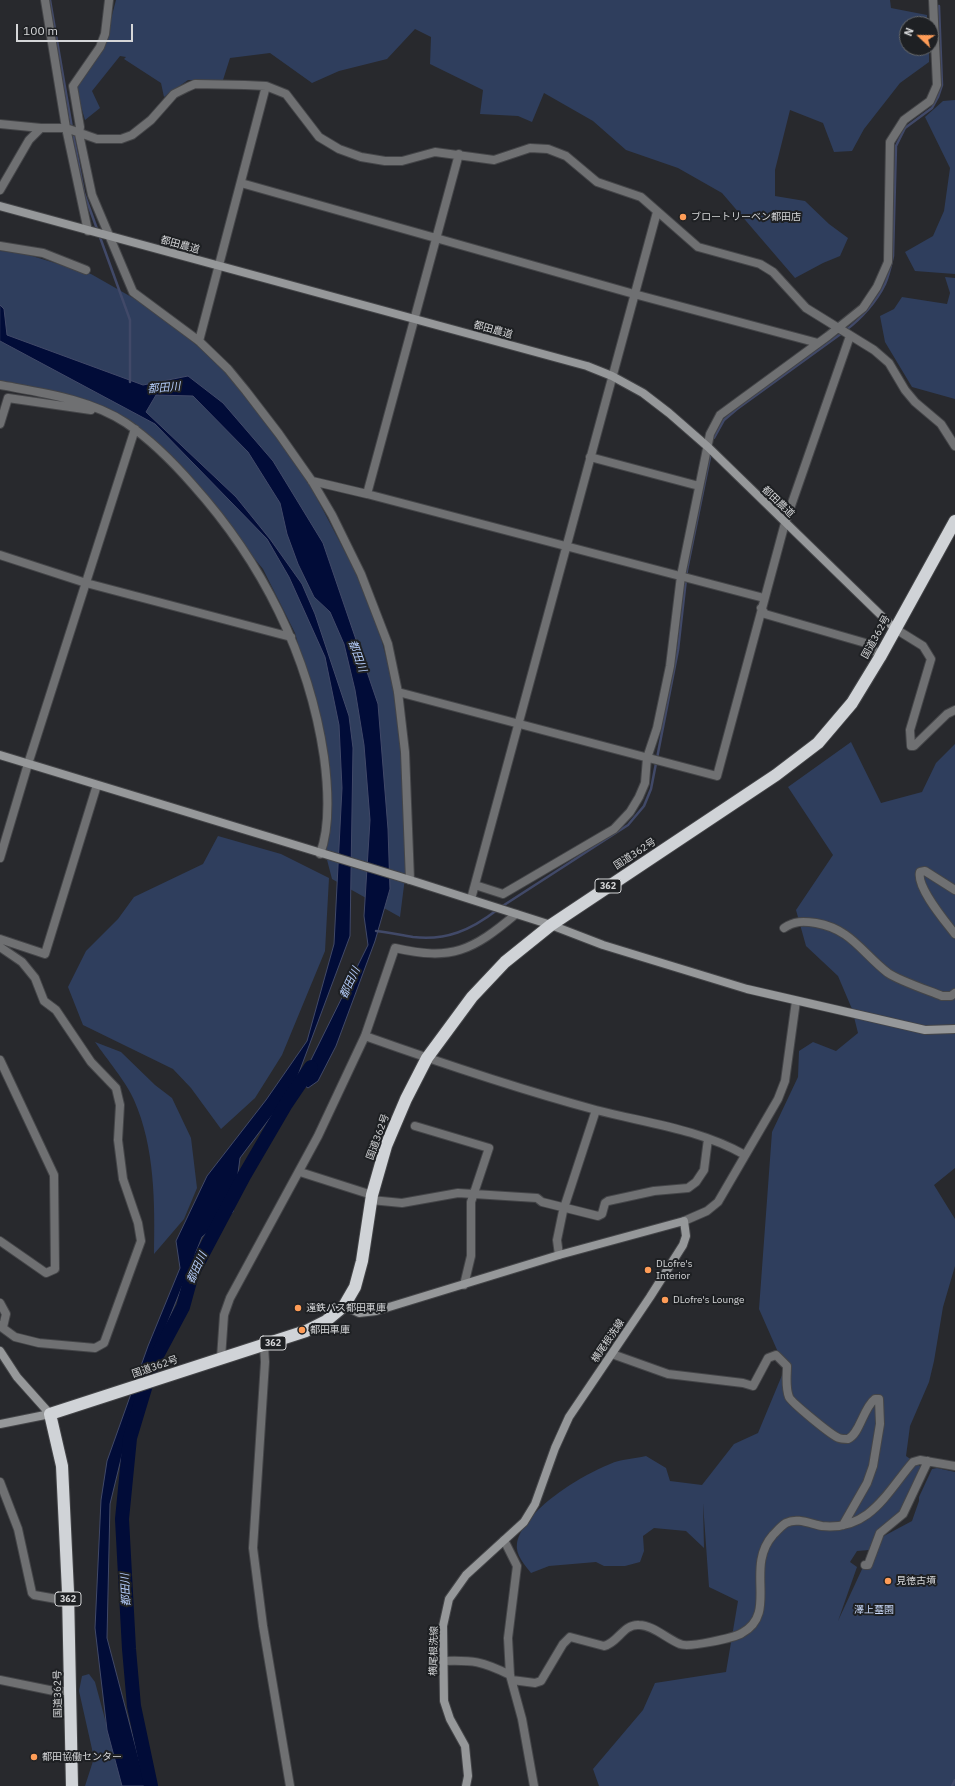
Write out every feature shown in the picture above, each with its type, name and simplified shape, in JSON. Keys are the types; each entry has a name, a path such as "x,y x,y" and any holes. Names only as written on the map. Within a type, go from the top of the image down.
{"highway":[{"name":"国道362号","path":"72,1786 68,1601 62,1466 50,1414 87,1404 195,1366 264,1346 306,1331 326,1321 344,1306 355,1287 362,1261 372,1197 386,1146 406,1099 427,1058 472,997 505,962 550,924 776,775 818,743 852,703 880,656 894,628 952,533 955,521"}],"street":[{"path":"45,0 73,131 91,231"},
{"path":"73,131 80,127 73,86 100,47 105,34 109,0"},
{"path":"398,692 717,776 785,523 844,332 877,287 888,262 890,142 904,120 930,101 937,85 933,0"},
{"path":"0,124 73,131 110,140 121,139 132,135 152,120 174,94 195,84 266,86 286,94 320,137 338,149 385,161 402,161 435,152 459,154 494,160 530,148 548,148 566,156 597,182 641,197 698,247 760,264 773,272 806,308 874,350 889,363 905,390 915,402 941,424 955,446"},
{"path":"199,341 266,86"},
{"path":"0,190 29,140 41,128"},
{"path":"73,131 92,195 107,236 132,292 199,341 228,370 246,391 312,481 347,545 372,600 388,644 398,692 405,752 407,880"},
{"path":"368,494 459,154"},
{"path":"241,183 634,294 818,343"},
{"name":"都田農道","path":"0,206 587,366 612,376 643,393 708,447 894,628"},
{"path":"471,899 657,212"},
{"path":"0,246 43,253 86,270"},
{"path":"475,885 502,894 614,829 630,812 645,784 648,758 657,728 670,666 699,486 710,434 720,415 818,343 844,332"},
{"path":"0,385 59,396 107,412 134,429 172,462 217,513 258,573 283,618 309,689 325,766 326,825 320,854"},
{"path":"0,424 8,398 107,412"},
{"path":"0,858 28,764 134,429"},
{"path":"590,457 699,486"},
{"path":"312,481 567,545 764,598"},
{"path":"0,555 86,583 291,637"},
{"path":"761,608 765,614 869,644 880,656"},
{"path":"894,628 923,646 931,659 910,730 911,746 914,746 947,714 955,710"},
{"path":"0,755 471,899 508,912 550,924 611,947 747,990 925,1030 955,1029"},
{"path":"0,939 45,954 97,785"},
{"path":"955,890 925,871 920,872 919,876 922,886 955,934"},
{"path":"221,1358 224,1316 230,1298 300,1172 365,1036 395,948 418,953 445,954 470,947 496,931 516,914"},
{"path":"784,928 793,922 806,921 826,925 843,932 889,974 942,996 951,996 955,994"},
{"path":"0,947 22,962 35,978 44,1001 56,1010 91,1062 116,1088 120,1105 118,1140 123,1179 138,1223 141,1241 104,1343 95,1348 39,1343 16,1337 2,1326 6,1314 0,1303"},
{"path":"344,1306 359,1313 376,1311 559,1255 684,1221 707,1211 718,1202 778,1099 785,1080 796,1001"},
{"path":"365,1036 427,1058 596,1110 679,1128 728,1145 746,1155"},
{"path":"0,1060 54,1175 55,1269 46,1273 0,1241"},
{"path":"559,1255 557,1240 563,1211 565,1209 596,1110"},
{"path":"415,1126 489,1148 471,1202 471,1256 464,1285"},
{"path":"300,1172 372,1197 402,1203 439,1195 474,1193 537,1198 542,1202 565,1209 598,1216 602,1214 605,1203 608,1201 654,1191 688,1188 696,1182 704,1170 708,1139"},
{"name":"横尾根洗線","path":"466,1786 468,1776 465,1746 450,1719 444,1701 443,1626 449,1599 466,1575 524,1522 531,1510 555,1448 569,1417 683,1245 686,1236 684,1221"},
{"path":"264,1346 265,1362 253,1548 262,1626 290,1786"},
{"path":"0,1351 17,1376 50,1414"},
{"path":"612,1354 668,1374 743,1383 753,1386 768,1358 776,1355 787,1366 788,1392 791,1401 834,1436 843,1439 849,1438 856,1433 870,1403 875,1399 879,1399 880,1424 873,1466 867,1483 843,1525"},
{"path":"3,1423 50,1414"},
{"path":"443,1661 472,1660 492,1666 511,1678 535,1683 541,1681 562,1644 570,1637 604,1646 630,1626 641,1625 685,1646 742,1634 758,1615 761,1601 759,1574 760,1560 764,1548 778,1530 786,1523 794,1520 823,1526 843,1525 857,1521 871,1512 898,1484 913,1462 920,1460 955,1466"},
{"path":"865,1564 868,1565 880,1533 903,1514 928,1461"},
{"path":"0,1482 18,1529 32,1593 34,1595 68,1601"},
{"path":"504,1540 517,1566 508,1638 511,1678 522,1720 534,1786"},
{"path":"0,1680 54,1691 70,1692"}],"green space":[{"path":"116,0 890,0 891,8 927,15 899,16 899,56 929,56 929,62 900,83 864,129 852,151 834,152 823,123 790,110 775,170 775,196 805,201 829,224 848,238 840,256 795,278 722,193 678,168 626,150 593,121 544,93 532,122 518,116 480,114 483,90 430,64 431,37 415,29 387,59 339,71 312,83 270,53 230,58 223,80 188,80 164,97 161,83 124,59 126,57 120,56 92,91 100,108 85,120 75,86 105,42"},
{"path":"955,100 955,274 915,271 905,252 933,236 944,211 950,168 925,117 943,101"},
{"path":"0,251 19,252 91,274 156,311 213,359 253,403 311,487 354,569 377,623 398,702 406,801 406,870 400,917 332,879 326,856 324,739 295,633 263,569 178,468 116,417 96,405 0,384"},
{"path":"945,277 955,278 955,399 912,387 885,342 880,316 894,309 902,297 947,304 950,293"},
{"name":"澤上墓園","path":"851,742 881,803 922,792 936,763 955,744 955,1168 934,1185 955,1219 955,1266 943,1307 929,1382 910,1426 906,1456 923,1468 901,1512 877,1531 869,1550 857,1551 850,1562 857,1567 838,1621 863,1567 870,1568 882,1537 912,1521 919,1497 932,1469 937,1468 955,1472 955,1786 599,1786 593,1769 643,1710 655,1683 726,1672 738,1601 709,1587 703,1503 704,1548 686,1531 654,1528 643,1536 644,1551 640,1562 625,1566 604,1566 596,1562 549,1566 531,1573 519,1556 517,1543 530,1518 542,1507 569,1486 598,1469 619,1461 646,1456 666,1468 670,1481 702,1485 734,1444 758,1433 785,1368 759,1309 772,1132 798,1077 799,1051 813,1042 836,1051 858,1033 852,1009 838,976 806,946 796,910 833,855 788,787"},
{"path":"218,836 281,854 329,878 325,951 282,1055 255,1098 221,1129 191,1088 173,1069 83,1025 68,987 86,951 118,919 134,897 203,864"},
{"path":"95,1042 121,1052 155,1085 172,1098 191,1138 197,1188 184,1219 154,1254 154,1196 150,1156 141,1118 131,1093"},
{"path":"89,1674 95,1682 123,1786 85,1786 94,1758 79,1691 82,1676"}],"water":[{"path":"0,305 4,309 7,335 143,385 188,376 223,403 273,461 323,543 378,704 388,829 390,889 375,941 336,1046 318,1081 308,1088 300,1082 368,945 364,916 370,820 364,745 355,690 344,644 330,612 314,597 298,564 287,534 280,503 248,452 193,396 156,395 146,412 236,497 270,539 302,584 315,614 349,716 353,748 350,936 294,1086 240,1158 233,1212 202,1237 134,1406 110,1504 107,1638 146,1786 122,1786 107,1730 95,1628 101,1500 107,1461 148,1346 180,1268 176,1241 207,1176 266,1100 307,1041 334,944 342,788 339,725 325,657 289,577 267,539 155,424 0,341"}],"waterway":[{"path":"50,0 72,128"},
{"path":"846,330 852,326 873,303 882,290 889,274 893,256 896,146 905,128 932,108 942,85 939,6"},
{"path":"73,133 84,193 130,320 130,382"},
{"path":"714,438 724,420 737,409 842,333"},
{"path":"501,907 628,825 644,806 651,789 678,650 687,570 710,457"},
{"path":"376,931 413,937 436,937 468,928 497,910"},
{"name":"都田川","path":"151,1786 134,1706 129,1649 122,1519 130,1438 152,1365 183,1307 192,1274 244,1176 286,1104 311,1067"},
{"path":"952,1786 955,1780"}],"place":[{"name":"ブロートリーベン都田店","path":"683,217"},
{"name":"DLofre's Interior","path":"648,1270"},
{"name":"DLofre's Lounge","path":"665,1300"},
{"name":"遠鉄バス都田車庫","path":"298,1308"},
{"name":"都田車庫","path":"302,1330"},
{"name":"見徳古墳","path":"888,1581"},
{"name":"都田協働センター","path":"34,1757"}]}
